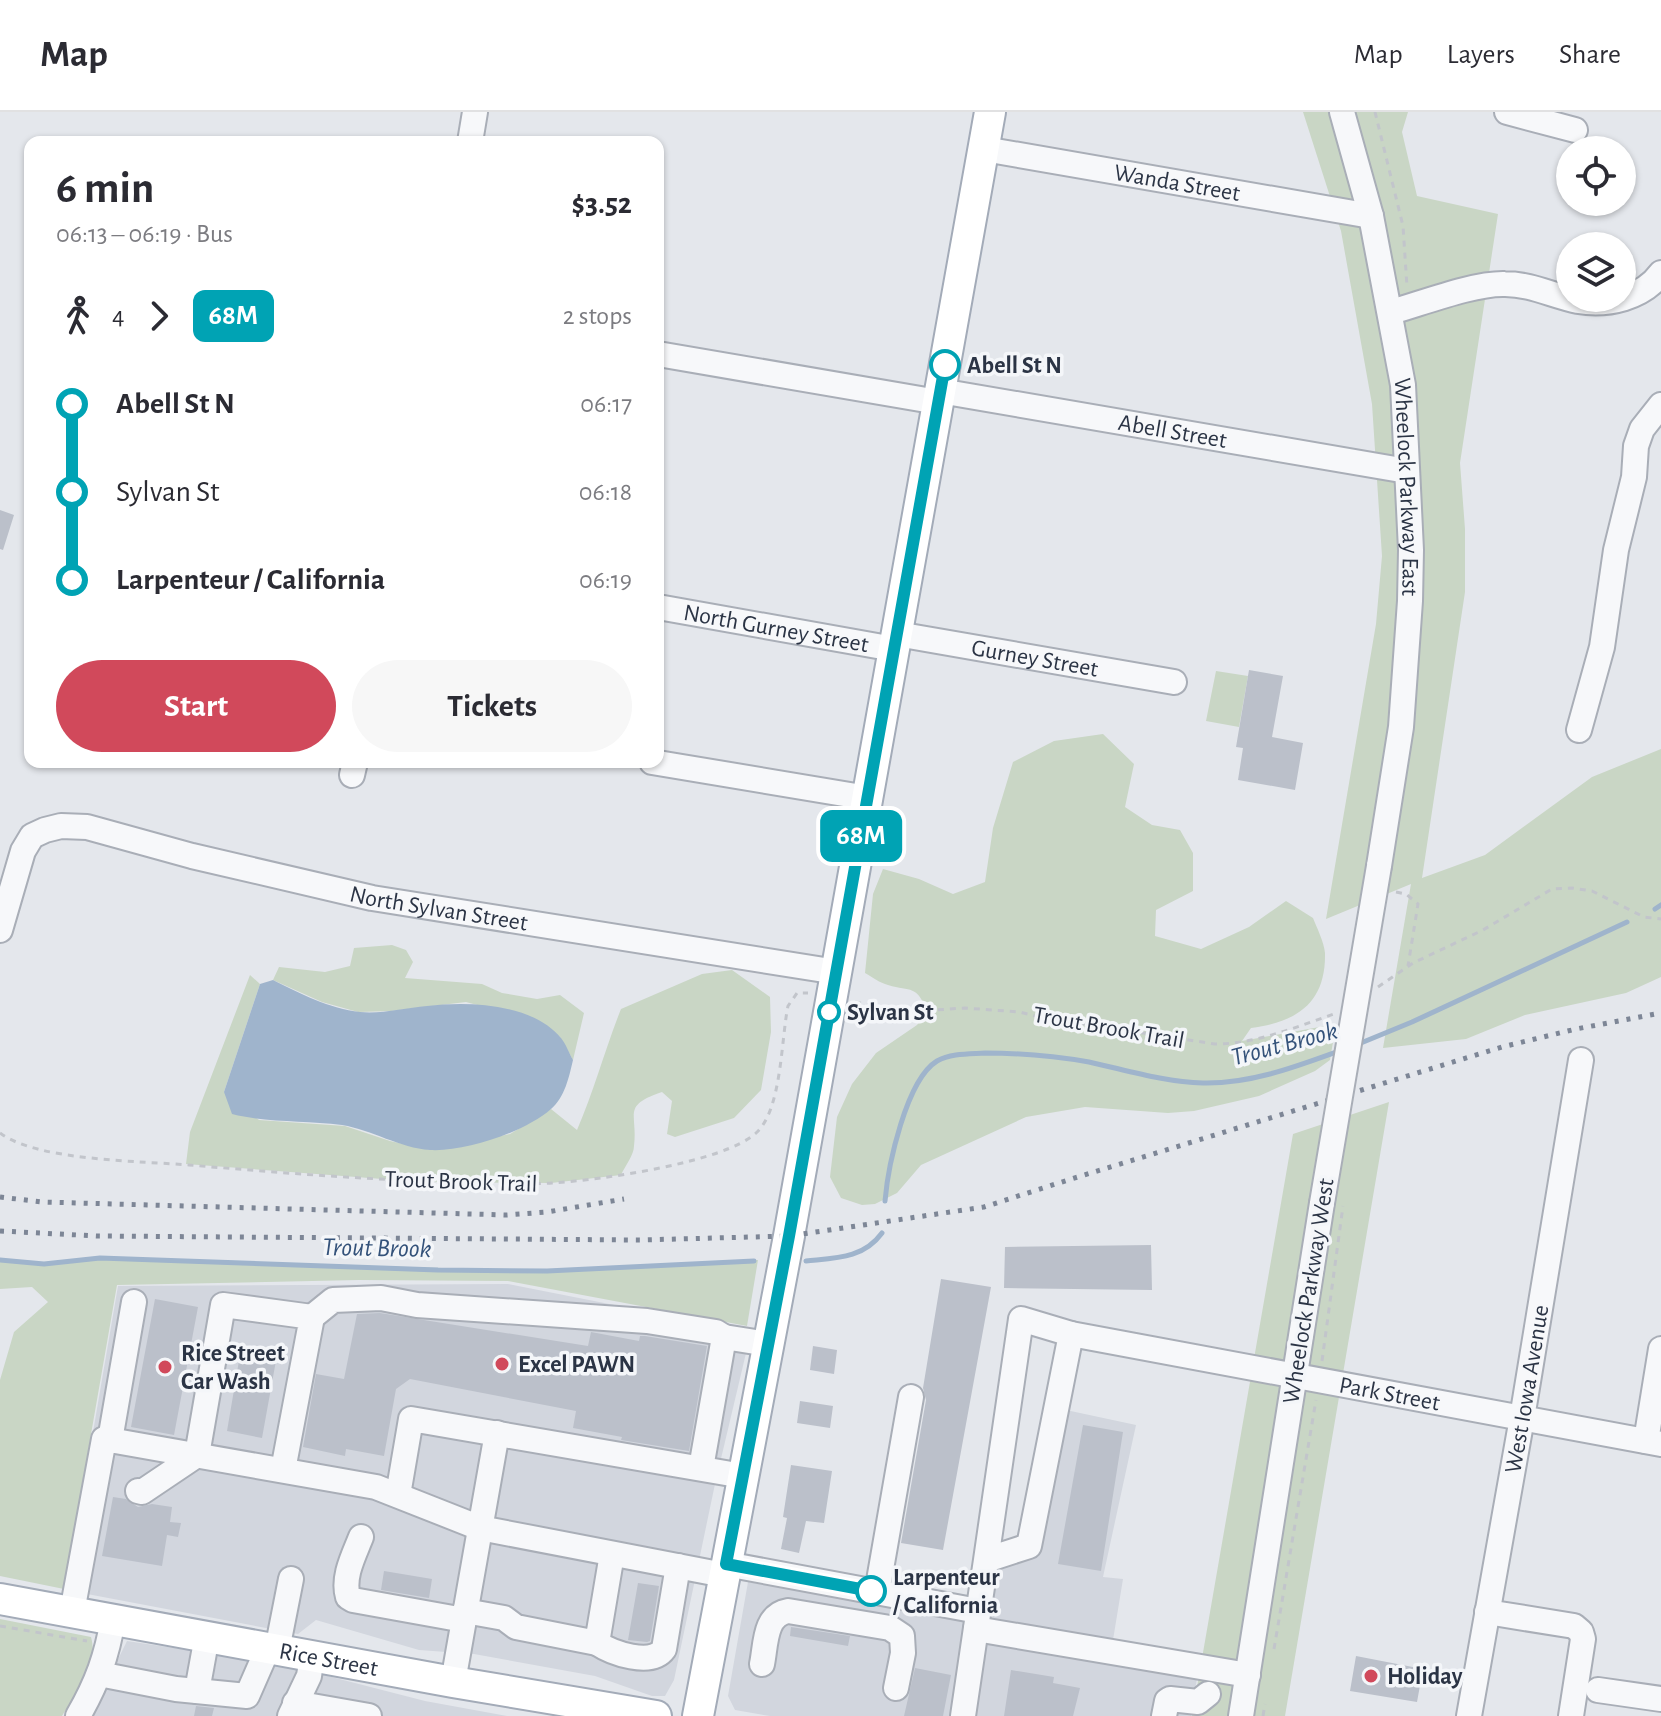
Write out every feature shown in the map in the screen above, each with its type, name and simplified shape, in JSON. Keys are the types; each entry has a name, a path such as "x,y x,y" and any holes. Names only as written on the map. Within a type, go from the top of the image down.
{"main road":[{"path":"698,1716 789,1236 990,112"},
{"name":"Rice Street","path":"0,1599 453,1682 530,1706 656,1716"}],"street":[{"path":"471,136 475,112"},
{"name":"Wheelock Parkway East","path":"1342,112 1401,309 1411,550 1407,667 1401,727 1379,866"},
{"path":"1507,112 1575,130"},
{"name":"Wanda Street","path":"984,149 1371,216"},
{"path":"1401,309 1504,284 1533,288 1576,301 1600,303 1631,296 1658,285"},
{"name":"Abell Street","path":"664,355 1407,471"},
{"path":"1579,730 1602,647 1616,550 1634,477 1636,446 1642,429 1661,405"},
{"name":"North Gurney Street","path":"664,608 895,642"},
{"name":"Gurney Street","path":"895,642 1174,682"},
{"path":"664,764 868,798"},
{"name":"North Sylvan Street","path":"0,930 23,851 32,836 61,826 87,827 192,856 372,898 837,972"},
{"name":"Wheelock Parkway West","path":"1241,1716 1293,1376 1333,1204 1379,866"},
{"name":"West Iowa Avenue","path":"1469,1716 1581,1060"},
{"path":"283,1470 312,1317 333,1300 381,1298 417,1305 647,1321 768,1344"},
{"path":"110,1440 134,1302"},
{"path":"96,1483 142,1492 197,1455 223,1305 312,1317"},
{"name":"Park Street","path":"985,1564 1021,1319 1071,1334 1126,1345 1653,1442"},
{"path":"963,1716 985,1564 1029,1546 1071,1334"},
{"path":"701,1468 724,1337"},
{"path":"1653,1442 1661,1349"},
{"path":"877,1592 911,1397"},
{"path":"398,1495 411,1419 743,1476"},
{"path":"453,1682 497,1433"},
{"path":"72,1612 104,1439 376,1487 480,1528 678,1566 877,1592 977,1620 1248,1675"},
{"path":"361,1537 346,1587 348,1597 353,1600 504,1618 516,1627 597,1643 612,1651 648,1658 661,1654 678,1566"},
{"path":"597,1643 612,1554"},
{"path":"99,1674 197,1691 247,1696 273,1649 291,1579"},
{"path":"762,1664 768,1630 773,1617 779,1613 788,1611 890,1628 902,1636 903,1644 896,1688"},
{"path":"1487,1612 1574,1626 1581,1632 1583,1639 1571,1716"},
{"path":"78,1716 108,1650 113,1619"},
{"path":"197,1691 207,1636"},
{"path":"312,1656 309,1676 292,1709 369,1716"},
{"path":"1598,1690 1661,1699"},
{"path":"1164,1716 1170,1699 1198,1702 1208,1694"}],"path":[{"path":"1375,112 1403,226 1405,277 1401,309"},
{"path":"1370,994 1395,973 1483,930 1552,889 1592,891 1644,917 1661,919"},
{"path":"1394,892 1406,894 1418,904 1408,966"},
{"name":"Trout Brook Trail","path":"0,1133 29,1146 96,1158 422,1182 551,1183 621,1175 693,1160 737,1146 757,1133 765,1122 773,1099 788,1006 797,993 810,993"},
{"name":"Trout Brook Trail","path":"849,1001 904,1012 957,1008 1020,1012 1215,1044 1273,1035 1335,1013"},
{"path":"1273,1654 1344,1218 1333,1204"},
{"path":"0,1626 93,1642"},
{"path":"1263,1716 1266,1700"}],"shaded area":[{"path":"508,1284 751,1332 674,1680 665,1696 652,1696 595,1676 474,1654 419,1650 316,1620 298,1634 66,1590 118,1286"},
{"path":"1052,1407 1136,1425 1103,1577 1123,1579 1112,1646 1200,1659 1191,1716 975,1716 993,1576 1000,1560 1030,1553"},
{"path":"748,1582 968,1621 951,1716 770,1716 735,1710 728,1696"},
{"path":"127,1641 281,1664 425,1701 507,1716 93,1716 91,1714"}],"green space":[{"path":"1303,112 1408,112 1402,132 1417,196 1498,214 1460,463 1465,529 1465,592 1422,878 1485,855 1592,777 1661,749 1661,977 1626,993 1525,1015 1466,1039 1383,1048 1411,884 1326,919 1376,624 1382,556 1372,404 1341,231"},
{"path":"1216,671 1248,676 1239,727 1206,721"},
{"path":"1103,734 1134,764 1125,807 1152,825 1180,830 1193,853 1193,891 1156,910 1155,936 1201,949 1249,927 1286,901 1313,918 1325,953 1324,970 1314,997 1295,1015 1251,1028 1242,1041 1336,1024 1330,1060 1315,1071 1259,1096 1194,1111 1168,1113 1085,1107 1026,1117 921,1165 897,1193 875,1204 862,1205 841,1198 830,1177 837,1117 852,1084 876,1053 917,1025 927,1012 916,993 885,984 865,973 873,894 883,869 919,879 953,894 985,882 993,828 1013,762 1054,741"},
{"path":"392,945 406,950 413,962 405,978 482,984 502,993 537,999 560,995 584,1013 573,1060 560,1037 537,1021 466,1002 358,1012 322,1002 273,980 279,967 325,972 350,966 354,948"},
{"path":"732,970 770,997 771,1032 761,1090 734,1118 675,1137 667,1134 672,1101 662,1092 649,1097 634,1112 634,1149 621,1175 551,1183 422,1182 186,1164 190,1132 250,975 260,984 224,1092 259,1120 345,1126 431,1150 510,1134 551,1109 577,1130 621,1009 702,974"},
{"path":"1389,1102 1285,1716 1192,1716 1293,1134"},
{"path":"100,1258 547,1271 758,1260 747,1326 508,1281 359,1280 117,1285 64,1589 0,1576 0,1380 14,1332 48,1302 32,1287 0,1289 0,1259 44,1264"},
{"path":"0,1619 91,1637 93,1648 89,1668 62,1716 0,1716"}],"water":[{"path":"273,980 326,1004 360,1012 461,1004 517,1011 549,1026 563,1040 573,1060 566,1086 551,1109 511,1133 444,1150 408,1146 342,1125 232,1114 224,1092 260,984"}],"building":[{"path":"0,510 14,515 3,550 0,549"},
{"path":"1249,670 1283,676 1272,737 1303,743 1295,790 1238,780 1243,748 1236,747"},
{"path":"1151,1245 1152,1290 1004,1288 1005,1247"},
{"path":"941,1279 991,1287 943,1550 901,1543 926,1400 923,1388"},
{"name":"Rice Street Car Wash","path":"155,1299 198,1307 174,1435 131,1427"},
{"path":"380,1313 588,1346 591,1332 639,1341 640,1336 645,1336 707,1346 689,1451 621,1440 622,1437 573,1428 576,1411 410,1379 396,1389 384,1456 346,1449 345,1456 303,1447 316,1374 344,1379 357,1314"},
{"path":"813,1346 837,1350 834,1374 810,1370"},
{"path":"241,1349 277,1355 262,1438 227,1431"},
{"path":"800,1401 833,1406 830,1428 797,1423"},
{"path":"1083,1425 1123,1432 1101,1571 1058,1564"},
{"path":"791,1465 832,1471 824,1523 806,1521 799,1553 781,1549"},
{"path":"113,1497 126,1499 138,1507 152,1504 172,1507 170,1522 181,1523 178,1537 167,1535 162,1566 102,1556"},
{"path":"384,1571 432,1579 429,1598 381,1590"},
{"path":"638,1583 659,1586 650,1641 647,1642 628,1640"},
{"path":"791,1627 850,1636 848,1646 790,1636"},
{"path":"1356,1656 1423,1669 1417,1702 1350,1691"},
{"path":"915,1668 951,1675 943,1716 904,1716"},
{"path":"1011,1670 1054,1677 1053,1683 1080,1688 1073,1716 1004,1716"},
{"path":"196,1706 214,1708 212,1716 194,1716"}],"waterway":[{"name":"Trout Brook","path":"1655,909 1661,905"},
{"name":"Trout Brook","path":"1356,1045 1627,922"},
{"name":"Trout Brook","path":"885,1201 890,1167 908,1104 926,1071 942,1058 985,1053 1037,1055 1089,1062 1160,1078 1221,1083 1255,1078 1339,1051"},
{"name":"Trout Brook","path":"806,1261 838,1258 857,1252 882,1233"},
{"name":"Trout Brook","path":"0,1260 44,1264 100,1258 547,1271 754,1261"}],"railway":[{"path":"0,1231 98,1236 640,1240 789,1236 984,1207 1502,1047 1661,1013"},
{"path":"0,1197 42,1202 506,1215 547,1212 624,1199"}],"bus line":[{"name":"68M","path":"871,1591 726,1564 789,1236 945,365"}],"place":[{"name":"Abell St N","path":"945,365"},
{"name":"Sylvan St","path":"829,1012"},
{"name":"Excel PAWN","path":"502,1364"},
{"name":"Rice Street Car Wash","path":"165,1367"},
{"name":"Larpenteur / California","path":"871,1591"},
{"name":"Holiday","path":"1371,1676"}]}
